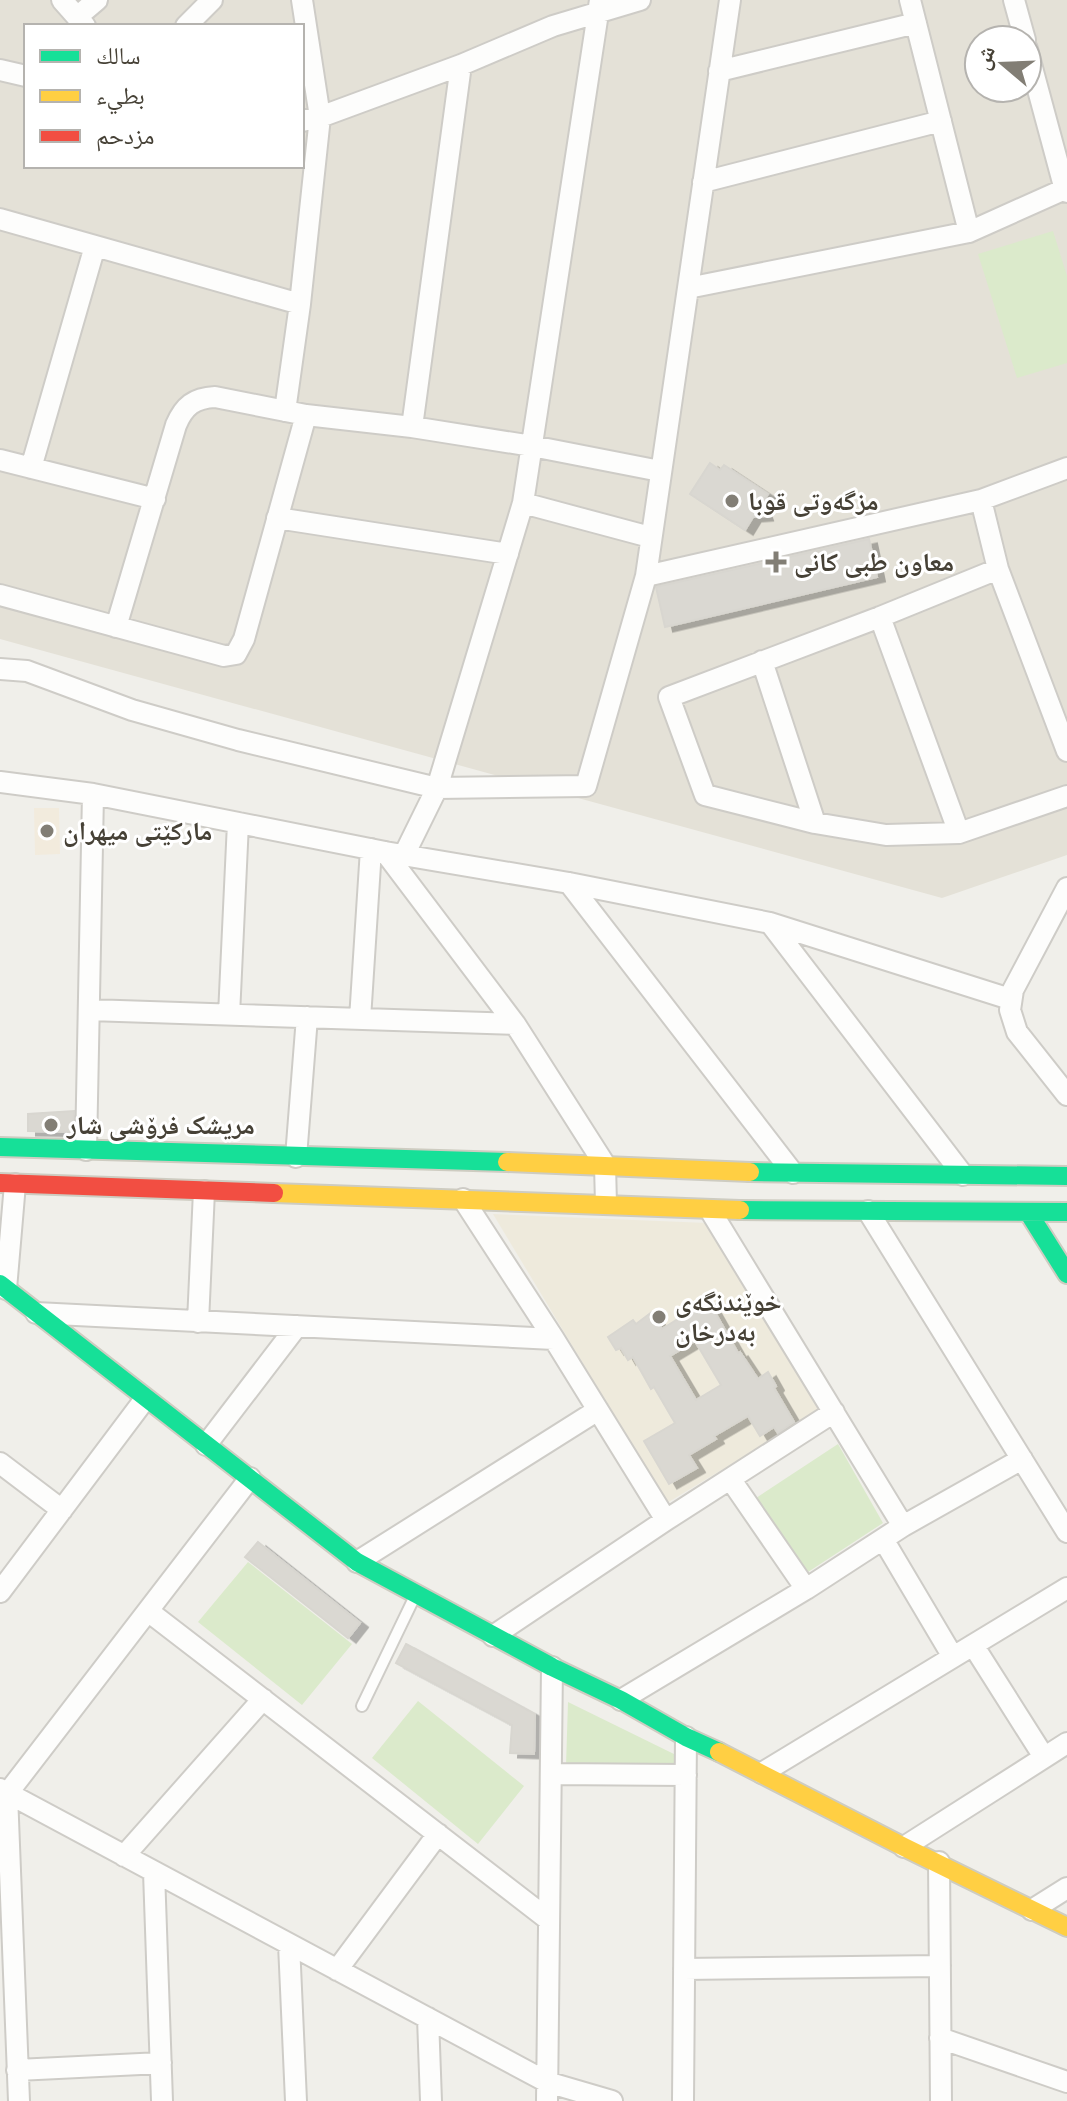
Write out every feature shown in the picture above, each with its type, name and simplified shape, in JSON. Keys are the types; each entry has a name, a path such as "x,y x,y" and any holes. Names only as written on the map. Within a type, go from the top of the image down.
{"street":[{"path":"62,0 81,22 97,0"},
{"path":"188,24 212,0"},
{"path":"302,0 304,24"},
{"path":"311,119 461,65 599,6 640,0"},
{"path":"0,669 27,671 132,710 238,740 437,788 586,786 646,576 730,0"},
{"path":"910,0 969,232"},
{"path":"1014,0 1021,24"},
{"path":"360,1019 387,852 437,788 523,503 599,6"},
{"path":"719,71 916,23"},
{"path":"285,411 300,304 311,119 304,26"},
{"path":"412,427 461,65"},
{"path":"0,70 24,76"},
{"path":"688,288 969,232 1066,190 1042,104"},
{"path":"703,182 941,121"},
{"path":"0,219 300,304"},
{"path":"31,468 95,246"},
{"path":"116,627 176,425 190,403 202,398 215,397 306,415 412,427 532,446 660,471"},
{"path":"0,595 224,656 236,654 244,639 306,415"},
{"path":"0,460 155,499"},
{"path":"646,576 981,500 1067,468"},
{"path":"981,500 998,569 1062,719 1067,751"},
{"path":"523,503 650,537"},
{"path":"277,518 508,554"},
{"path":"998,569 669,697 705,795 815,823 886,835 959,833 1067,796"},
{"path":"880,617 959,833"},
{"path":"762,661 815,823"},
{"path":"0,782 93,794 770,923 1010,999"},
{"path":"86,1150 93,794"},
{"path":"229,1015 238,823"},
{"path":"387,852 515,1024 605,1165 606,1204"},
{"path":"569,883 793,1173"},
{"path":"1067,888 1010,999 1012,1022 1017,1032 1067,1095"},
{"path":"770,923 963,1175"},
{"path":"89,1010 515,1024"},
{"path":"296,1157 307,1017"},
{"path":"0,1147 793,1173 1067,1176"},
{"path":"1067,1212 710,1210 7,1183 3,1287 357,1562 686,1737 1067,1927"},
{"path":"198,1322 204,1191"},
{"path":"463,1199 666,1520"},
{"path":"710,1210 903,1526"},
{"path":"868,1211 1067,1532"},
{"path":"1028,1212 1067,1274"},
{"path":"36,1313 554,1339"},
{"path":"206,1445 297,1326"},
{"path":"0,1592 145,1399"},
{"path":"357,1562 598,1410"},
{"path":"493,1636 834,1412"},
{"path":"621,1700 806,1589 903,1526 1022,1459"},
{"path":"0,1463 62,1510"},
{"path":"19,2101 7,2010 4,1791 250,1478"},
{"path":"731,1480 806,1589"},
{"path":"883,1539 953,1657"},
{"path":"762,1773 1067,1588"},
{"path":"148,1611 549,1920"},
{"path":"973,1645 1044,1757"},
{"path":"547,2092 552,1667"},
{"path":"124,1856 263,1699"},
{"path":"683,2101 686,1737"},
{"path":"904,1847 1067,1743"},
{"path":"551,1774 686,1775"},
{"path":"4,1791 428,2018 547,2092 612,2101"},
{"path":"337,1970 438,1834"},
{"path":"939,1862 941,2101"},
{"path":"154,1872 162,2101"},
{"path":"1032,1910 1067,1888"},
{"path":"289,1944 296,2101"},
{"path":"684,1969 940,1966"},
{"path":"428,2018 431,2101"},
{"path":"940,2038 1067,2082"},
{"path":"17,2070 161,2063"}],"lane":[{"path":"362,1706 416,1594"}],"shaded area":[{"path":"0,0 1067,0 1067,855 942,898 0,639"},
{"name":"مارکێتی میهران","path":"34,808 59,808 60,854 35,855"},
{"name":"خوێندنگەی بەدرخان","path":"493,1214 707,1223 819,1411 667,1503"}],"green space":[{"path":"1053,231 1067,276 1067,363 1017,378 978,254"},
{"path":"838,1444 883,1523 808,1572 756,1498"},
{"path":"248,1562 352,1644 302,1705 198,1622"},
{"path":"418,1701 524,1786 478,1844 372,1758"},
{"path":"568,1702 678,1756 677,1768 566,1766"}],"building":[{"name":"مزگەوتی قوبا","path":"710,463 720,470 724,465 768,494 761,505 765,516 753,517 745,530 690,494"},
{"path":"869,539 877,577 665,627 656,587"},
{"name":"مریشک فرۆشی شار","path":"74,1111 73,1132 28,1131 28,1114"},
{"path":"708,1300 738,1353 758,1379 768,1372 794,1422 778,1433 774,1427 760,1436 748,1416 689,1455 697,1468 669,1484 644,1441 675,1423 633,1357 628,1360 621,1348 616,1350 608,1337 633,1320 636,1324 652,1312 662,1329","holes":["695,1341 721,1385 696,1400 670,1356"]},
{"path":"258,1542 360,1623 348,1638 245,1557"},
{"path":"406,1644 535,1714 534,1754 510,1753 512,1725 396,1663"}],"traffic: fast":[{"path":"0,1147 507,1162"},
{"path":"750,1172 1067,1176"},
{"path":"740,1210 1067,1212"},
{"path":"1028,1212 1067,1274"},
{"path":"0,1284 357,1562 719,1752"}],"traffic: slow":[{"path":"507,1162 750,1172"},
{"path":"274,1193 740,1210"},
{"path":"719,1752 1067,1927"}],"traffic: jam":[{"path":"0,1183 274,1193"}],"place":[{"name":"مزگەوتی قوبا","path":"732,501"},
{"name":"معاون طبی کانی","path":"776,562"},
{"name":"مارکێتی میهران","path":"47,831"},
{"name":"مریشک فرۆشی شار","path":"51,1125"},
{"name":"خوێندنگەی بەدرخان","path":"659,1317"}]}
